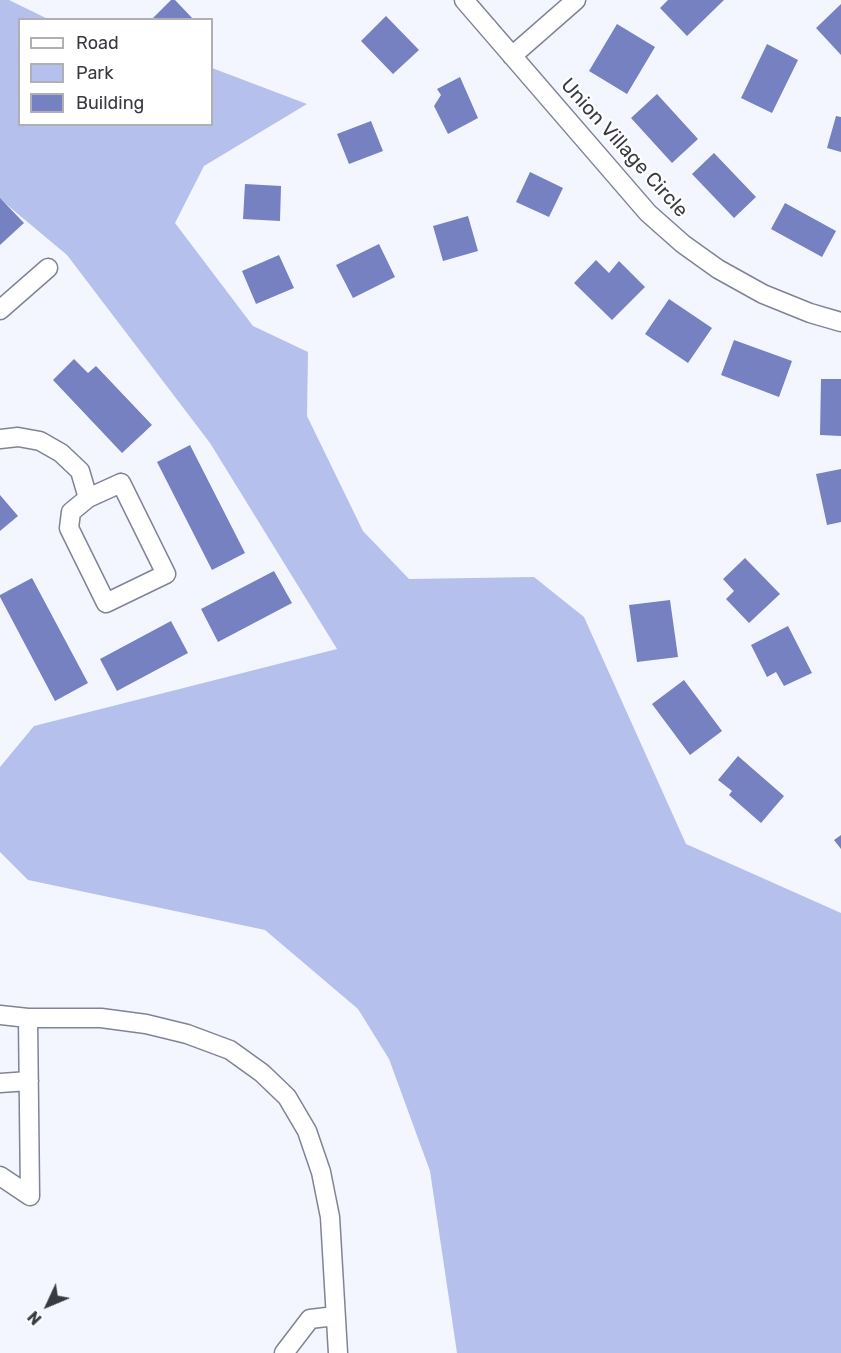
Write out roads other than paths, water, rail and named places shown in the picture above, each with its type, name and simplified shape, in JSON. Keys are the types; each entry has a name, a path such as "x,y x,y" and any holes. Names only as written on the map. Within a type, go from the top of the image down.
{"street":[{"name":"Union Village Circle","path":"464,0 648,213 683,244 718,269 763,294 810,313 841,322"},
{"path":"512,56 576,0"},
{"path":"0,310 48,268"},
{"path":"0,439 18,437 40,441 61,453 80,471 88,498"},
{"path":"121,483 166,574 106,603 69,528 71,512 88,498 121,483"},
{"path":"0,1015 28,1018 101,1018 146,1024 187,1034 230,1050 262,1073 287,1097 307,1131 321,1172 330,1217 338,1353"},
{"path":"0,1176 30,1196 28,1018"},
{"path":"0,1083 29,1081"},
{"path":"284,1353 309,1319 335,1316"}]}
